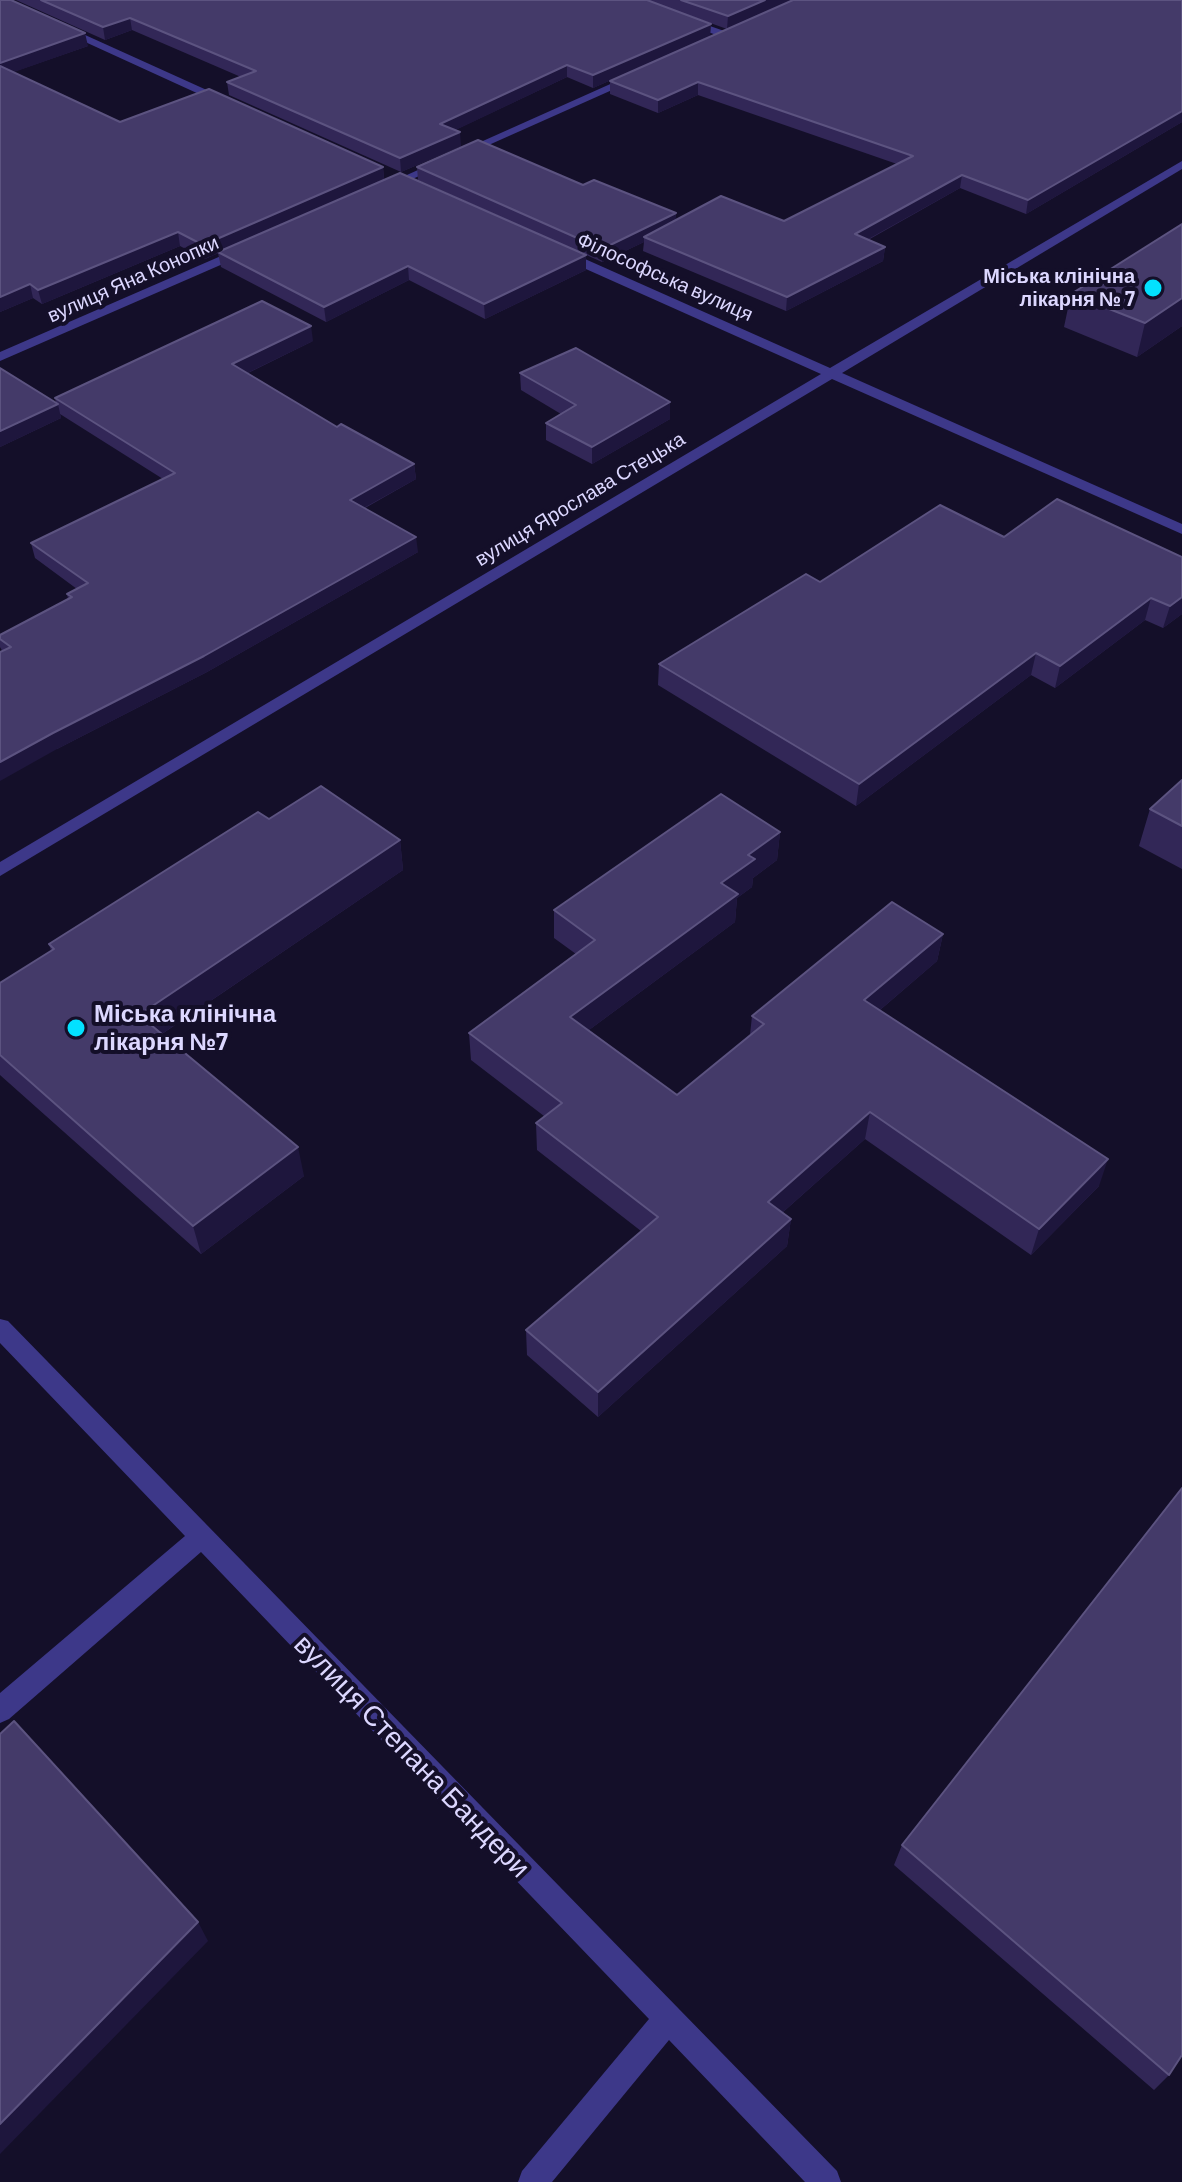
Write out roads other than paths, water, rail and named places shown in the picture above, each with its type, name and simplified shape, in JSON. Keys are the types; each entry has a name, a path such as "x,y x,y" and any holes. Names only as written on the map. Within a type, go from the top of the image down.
{"street":[{"path":"669,15 726,35"},
{"path":"44,19 243,110"},
{"path":"711,42 739,29"},
{"path":"370,194 655,67"},
{"name":"вулиця Ярослава Стецька","path":"0,870 1182,164"},
{"path":"385,175 413,188"},
{"name":"вулиця Яна Конопки","path":"0,357 257,244"},
{"name":"Філософська вулиця","path":"543,245 1182,530"},
{"name":"вулиця Степана Бандери","path":"0,1328 826,2182"},
{"path":"0,1710 201,1537"},
{"path":"533,2182 667,2020"}],"place":[{"name":"Міська клінічна лікарня № 7","path":"1153,288"},
{"name":"Міська клінічна лікарня №7","path":"76,1028"}]}
